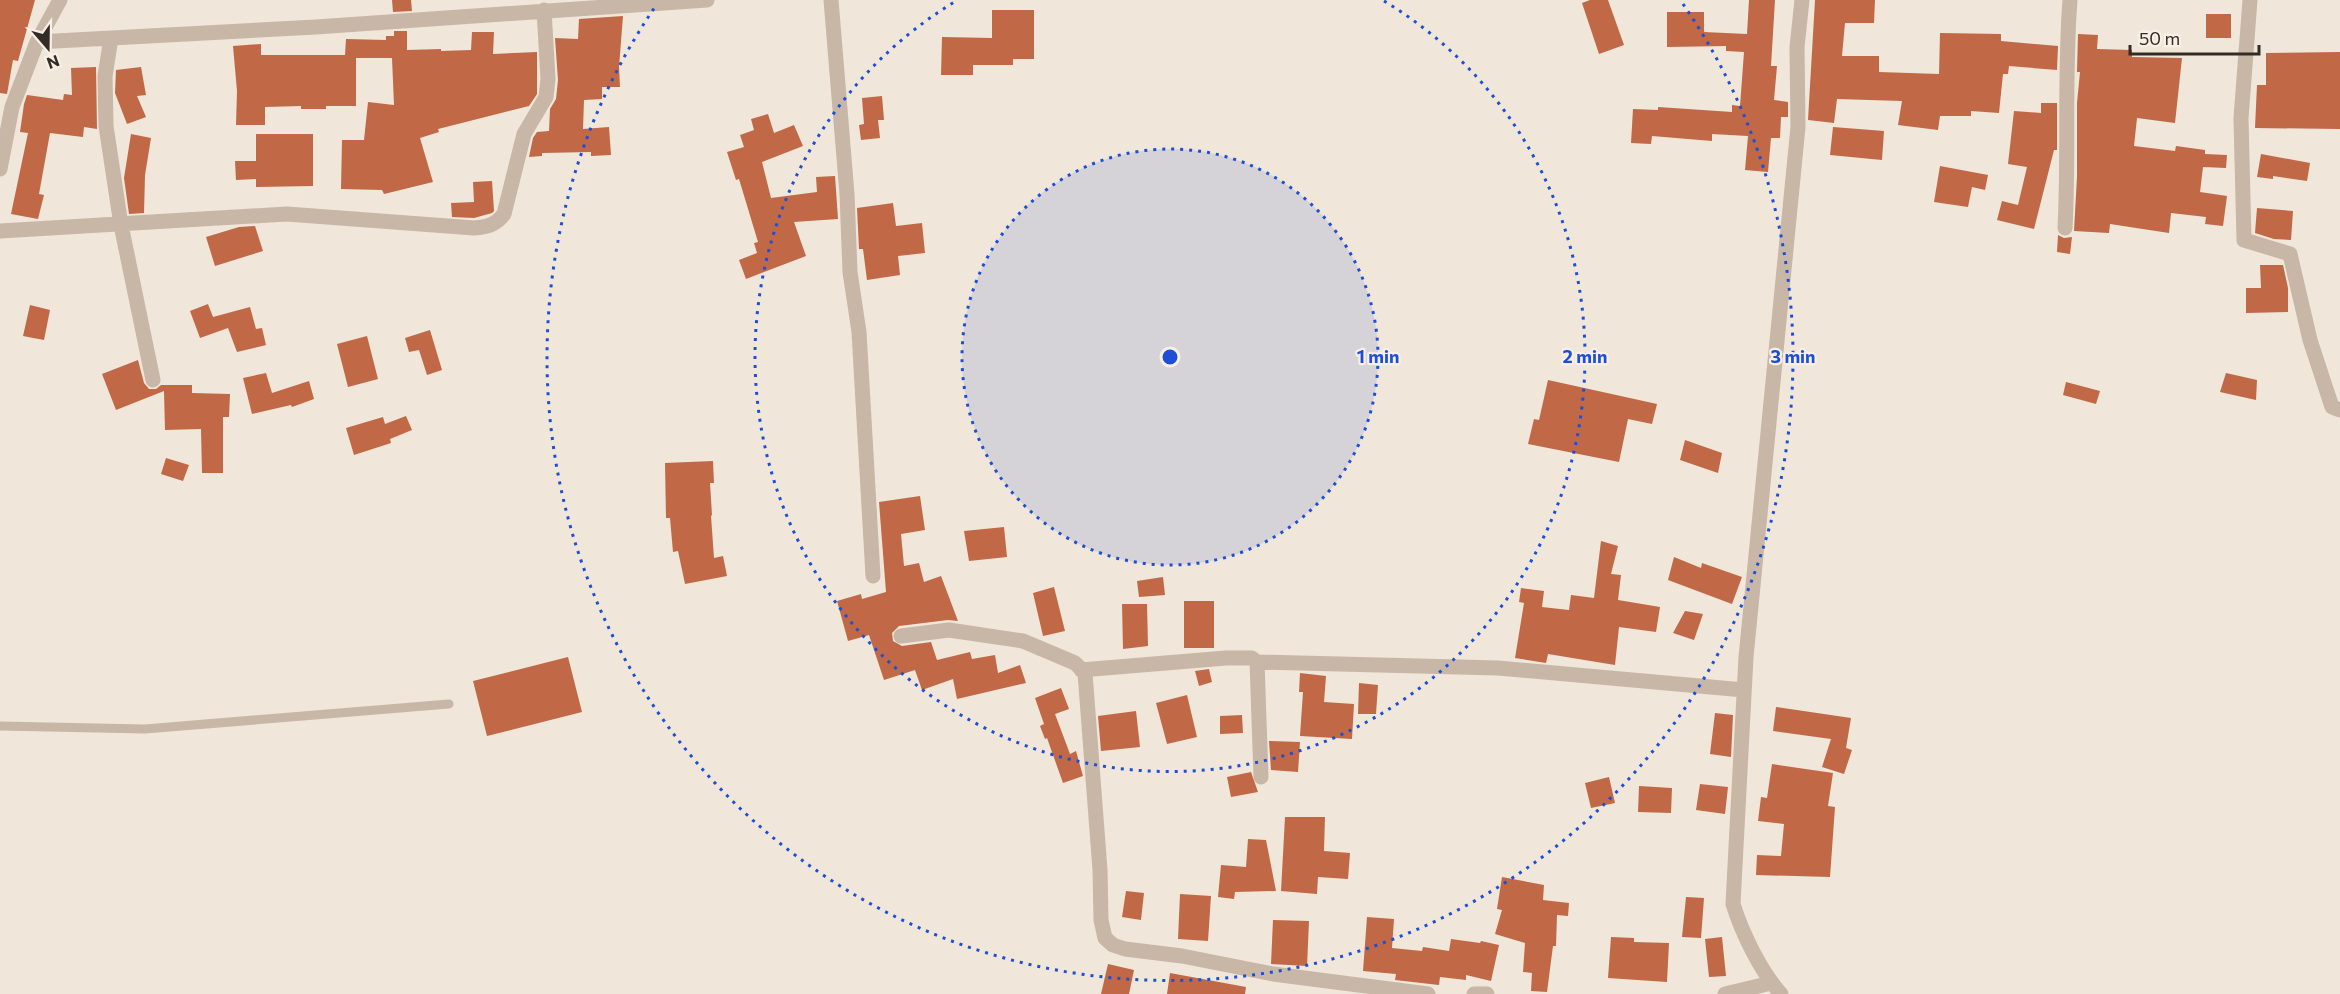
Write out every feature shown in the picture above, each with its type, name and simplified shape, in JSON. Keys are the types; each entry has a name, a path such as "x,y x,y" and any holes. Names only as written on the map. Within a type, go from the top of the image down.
{"street":[{"path":"0,169 12,107 37,42 60,0"},
{"path":"37,42 707,0"},
{"path":"831,0 847,194 850,272 859,332 873,576"},
{"path":"1725,994 1776,988 1738,920 1733,904 1744,690 1798,127 1797,47 1802,0"},
{"path":"2065,228 2068,159 2067,53 2070,0"},
{"path":"2250,0 2241,118 2244,240 2290,254 2310,340 2332,407 2340,410"},
{"path":"0,231 287,214 474,228 488,226 499,221 504,214 524,134 546,97 548,79 544,10"},
{"path":"111,38 105,76 106,126 122,225 153,380"},
{"path":"901,636 949,630 1023,641 1075,663 1085,673 1100,870 1101,920 1105,938 1113,945 1125,949 1182,956 1273,974 1380,991 1428,994"},
{"path":"1081,670 1226,658 1252,658 1257,662 1498,668 1744,690"},
{"path":"1257,662 1261,777"},
{"path":"1474,994 1487,994"}],"lane":[{"path":"0,726 164,728 449,704"}],"building":[{"path":"0,0 35,0 18,61 13,60 7,94 0,93"},
{"path":"392,0 411,0 412,11 393,12"},
{"path":"1590,0 1608,0 1624,45 1599,54 1582,3"},
{"path":"1749,0 1775,0 1771,66 1777,66 1774,100 1788,102 1788,117 1781,117 1780,138 1771,138 1768,172 1745,170 1748,136 1712,134 1712,141 1652,136 1651,144 1631,143 1633,109 1658,110 1658,107 1732,112 1732,105 1740,106 1744,52 1726,51 1726,46 1667,47 1667,12 1704,12 1704,32 1747,34"},
{"path":"1815,0 1875,0 1874,23 1845,23 1842,56 1879,56 1879,72 1939,74 1940,33 2001,34 2001,41 2058,46 2057,70 2009,66 2008,74 2003,74 1999,113 1971,111 1971,116 1940,116 1938,130 1898,125 1902,101 1837,99 1834,123 1808,120"},
{"path":"992,10 1034,10 1034,59 1013,59 1013,65 973,65 973,75 941,75 942,37 992,38"},
{"path":"2206,14 2231,14 2231,38 2206,38"},
{"path":"623,16 619,67 620,87 602,87 602,99 584,100 583,129 609,127 611,155 591,156 591,152 542,153 542,156 529,157 533,138 537,132 549,131 550,109 556,99 558,80 555,38 578,39 579,19"},
{"path":"394,31 407,31 407,50 441,49 441,51 471,50 472,32 494,32 493,54 537,52 537,94 529,106 438,129 439,132 420,138 433,182 384,194 382,190 341,189 342,140 364,140 368,102 394,105 392,58 356,58 356,106 326,106 326,109 301,109 301,106 265,107 265,125 236,125 237,91 233,46 261,44 261,55 345,55 346,39 386,40 386,36 394,36"},
{"path":"2078,34 2098,35 2097,49 2132,50 2132,57 2182,58 2175,123 2137,118 2134,146 2175,151 2176,146 2205,150 2205,154 2227,155 2226,168 2203,167 2200,192 2227,196 2223,226 2205,224 2206,217 2171,213 2169,233 2110,224 2109,233 2074,231 2077,103 2080,72 2077,72"},
{"path":"2340,52 2340,129 2255,128 2257,85 2266,85 2266,53"},
{"path":"96,67 97,129 84,127 83,137 50,133 39,194 44,195 38,219 11,214 28,133 20,132 27,95 63,100 64,94 72,95 71,68"},
{"path":"141,67 146,95 137,96 146,117 127,124 115,93 116,70"},
{"path":"882,96 884,120 878,120 880,138 861,140 859,125 864,124 862,98"},
{"path":"2041,103 2057,103 2057,150 2054,150 2034,229 1997,220 2002,201 2018,205 2027,167 2008,164 2014,111 2041,113"},
{"path":"768,114 774,133 794,125 803,146 762,162 771,198 817,192 816,177 835,176 838,219 794,222 806,256 746,279 739,260 757,253 754,243 758,242 739,179 736,180 727,152 744,147 740,135 754,130 751,119"},
{"path":"1833,127 1884,131 1882,160 1830,155"},
{"path":"131,134 151,138 145,175 144,213 129,214 124,178"},
{"path":"256,134 313,134 313,186 256,187 256,179 236,180 235,161 256,161"},
{"path":"2261,154 2310,163 2307,181 2273,176 2273,179 2257,177"},
{"path":"1940,166 1988,175 1985,190 1972,187 1968,207 1934,202"},
{"path":"492,181 494,211 492,213 474,218 452,217 451,203 474,202 473,182"},
{"path":"893,203 896,226 922,223 925,253 898,256 900,275 867,280 863,249 859,249 857,208"},
{"path":"2257,208 2293,211 2291,240 2274,239 2255,233"},
{"path":"255,226 263,251 215,266 206,237 239,227"},
{"path":"2058,235 2064,238 2072,237 2070,254 2057,252"},
{"path":"2260,265 2283,265 2288,288 2288,312 2246,313 2246,288 2261,288"},
{"path":"208,304 213,317 250,307 256,329 262,328 266,345 237,352 228,328 200,338 190,311"},
{"path":"30,305 50,310 44,340 23,336"},
{"path":"430,330 442,370 427,375 419,350 409,352 405,338"},
{"path":"367,336 378,379 348,387 337,344"},
{"path":"138,360 144,383 149,389 156,389 161,385 192,385 192,393 230,394 229,417 223,417 223,473 202,473 201,429 165,430 164,391 116,410 102,374"},
{"path":"266,373 272,393 309,381 314,399 292,407 291,405 252,414 243,378"},
{"path":"2226,373 2257,380 2256,400 2220,392"},
{"path":"1548,380 1657,404 1652,424 1628,419 1619,462 1528,444 1534,419 1539,420"},
{"path":"2066,382 2100,391 2096,404 2063,395"},
{"path":"406,416 412,430 390,439 391,443 354,455 346,428 383,417 385,424"},
{"path":"1685,440 1722,453 1718,473 1680,460"},
{"path":"166,458 189,465 183,481 161,474"},
{"path":"713,461 714,483 710,483 714,558 723,556 727,576 685,584 678,551 673,552 670,518 666,518 665,463"},
{"path":"920,496 925,530 901,534 904,566 919,563 924,582 941,576 958,621 948,620 899,626 892,633 893,641 902,646 931,642 937,660 970,652 972,659 995,655 998,673 1020,665 1026,683 957,699 953,679 922,690 915,670 884,680 869,635 848,641 837,601 861,594 862,599 886,592 879,502"},
{"path":"1004,527 1007,557 969,561 964,531"},
{"path":"1601,541 1618,546 1611,574 1621,575 1618,600 1660,607 1656,632 1619,627 1615,665 1548,654 1546,663 1515,658 1524,603 1519,602 1521,588 1544,591 1542,607 1569,610 1571,595 1594,598"},
{"path":"1674,557 1701,568 1702,563 1742,577 1732,604 1668,580"},
{"path":"1163,577 1165,595 1139,597 1137,581"},
{"path":"1054,587 1065,631 1043,636 1033,593"},
{"path":"1184,601 1214,601 1214,648 1184,648"},
{"path":"1122,604 1147,604 1148,646 1123,649"},
{"path":"1685,611 1703,614 1694,640 1673,633"},
{"path":"568,657 582,712 487,736 473,681"},
{"path":"1209,669 1212,682 1199,686 1195,671"},
{"path":"1300,673 1326,676 1324,702 1354,704 1352,739 1300,736 1303,692 1299,692"},
{"path":"1359,683 1378,685 1376,714 1358,714"},
{"path":"1061,688 1069,709 1055,714 1070,754 1076,751 1083,776 1063,783 1047,738 1045,739 1040,726 1044,724 1035,698"},
{"path":"1187,695 1197,737 1167,744 1156,703"},
{"path":"1776,707 1851,718 1846,748 1852,750 1844,774 1822,767 1831,739 1773,731"},
{"path":"1136,711 1140,747 1101,751 1098,716"},
{"path":"1715,713 1733,715 1731,757 1710,754"},
{"path":"1242,715 1243,733 1220,734 1220,716"},
{"path":"1269,741 1300,742 1298,772 1271,770"},
{"path":"1772,764 1833,773 1828,806 1835,807 1830,877 1756,875 1757,855 1781,856 1784,824 1758,821 1761,797 1767,798"},
{"path":"1251,772 1258,792 1231,797 1227,777"},
{"path":"1609,777 1615,803 1591,808 1585,783"},
{"path":"1700,784 1728,787 1725,814 1696,810"},
{"path":"1639,786 1672,788 1671,813 1638,812"},
{"path":"1285,817 1325,817 1324,851 1350,853 1348,879 1318,877 1317,894 1281,891"},
{"path":"1248,839 1266,840 1276,891 1235,892 1234,899 1218,897 1221,865 1246,867"},
{"path":"1502,877 1544,885 1543,900 1569,903 1568,916 1557,915 1556,946 1553,946 1547,992 1531,991 1532,973 1523,972 1525,943 1495,934 1502,910 1497,909"},
{"path":"1126,891 1144,893 1141,920 1122,917"},
{"path":"1180,894 1211,896 1208,941 1178,939"},
{"path":"1686,897 1704,898 1701,938 1682,937"},
{"path":"1367,917 1394,919 1392,948 1422,951 1423,947 1449,951 1451,939 1499,945 1491,981 1466,975 1466,980 1440,977 1439,985 1395,980 1396,974 1363,971"},
{"path":"1273,920 1309,921 1307,966 1271,964"},
{"path":"1611,937 1634,938 1634,942 1669,943 1667,982 1608,978"},
{"path":"1722,937 1726,976 1709,977 1705,939"},
{"path":"1108,964 1134,970 1129,994 1101,994"},
{"path":"1170,973 1246,987 1245,994 1167,994"}]}
